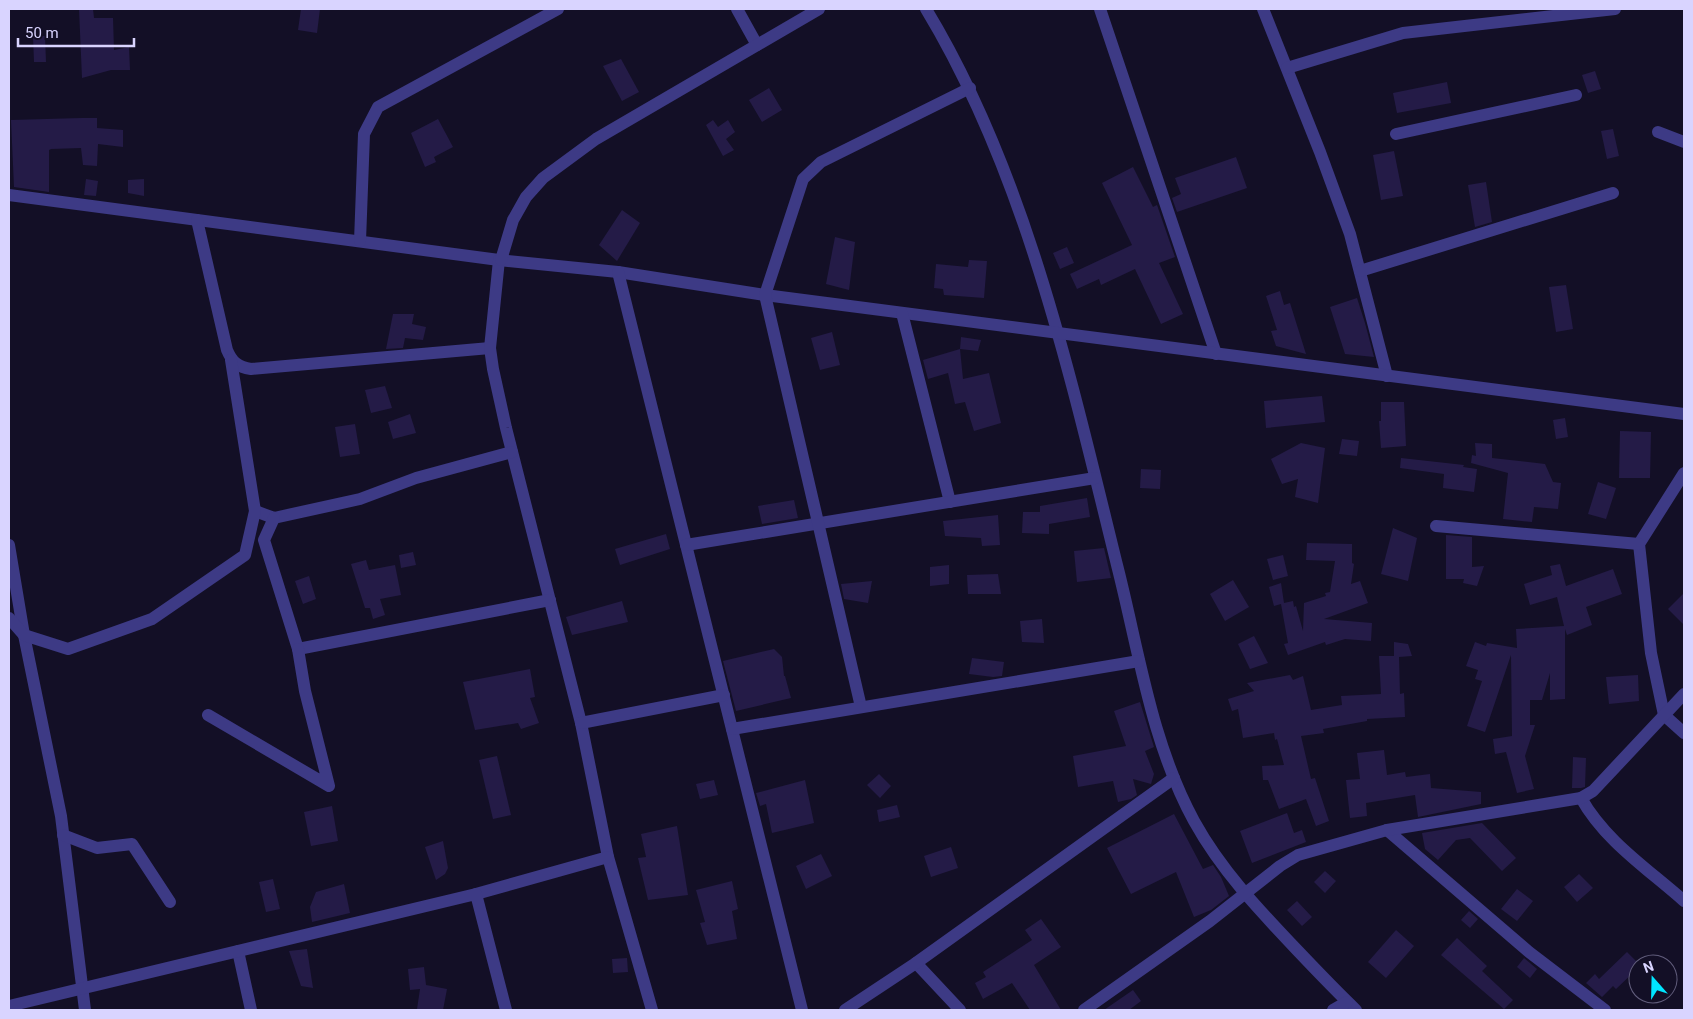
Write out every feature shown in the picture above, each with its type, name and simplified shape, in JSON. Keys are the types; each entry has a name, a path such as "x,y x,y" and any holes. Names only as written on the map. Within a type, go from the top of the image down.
{"street":[{"path":"360,241 364,134 378,107 558,9"},
{"path":"737,9 757,45"},
{"path":"652,1010 608,857 581,723 512,452 490,348 500,260 513,220 526,197 543,178 596,139 819,9"},
{"path":"926,9 970,88 1028,239 1057,333 1095,478 1138,661 1156,726 1174,778 1194,821 1244,895 1352,1006"},
{"path":"1100,9 1216,354"},
{"path":"1263,9 1338,199 1360,271 1387,376"},
{"path":"1287,68 1403,33 1615,9"},
{"path":"861,707 765,295 803,179 813,168 821,162 970,88"},
{"path":"1396,134 1576,95"},
{"path":"1658,132 1684,142"},
{"path":"1360,271 1613,193"},
{"path":"9,195 500,260 618,272 765,295 1684,414"},
{"path":"9,618 24,635 68,649 152,619 245,555 255,511 231,360 197,220"},
{"path":"618,272 802,1010"},
{"path":"902,312 950,502"},
{"path":"231,360 240,367 251,369 490,348"},
{"path":"255,511 274,518 360,499 416,478 512,452"},
{"path":"1684,473 1639,544 1651,653 1664,715 1684,733"},
{"path":"686,545 1095,478"},
{"path":"208,715 329,786 305,691 298,649 264,540 274,518"},
{"path":"1436,526 1639,544"},
{"path":"9,545 24,635 63,835 85,1010"},
{"path":"298,649 550,600"},
{"path":"732,729 1138,661"},
{"path":"1084,1010 1244,895 1280,866 1298,855 1387,830 1581,798 1593,791 1684,694"},
{"path":"581,723 724,695"},
{"path":"845,1010 916,963 1174,778"},
{"path":"1581,798 1591,817 1603,831 1684,901"},
{"path":"1387,830 1522,947 1604,1010"},
{"path":"63,835 97,848 132,844 170,902"},
{"path":"9,1006 476,894 608,857"},
{"path":"476,894 506,1010"},
{"path":"238,951 251,1010"},
{"path":"916,963 960,1010"},
{"path":"1333,1010 1352,1006"}],"building":[{"path":"79,9 93,9 94,18 113,18 114,50 129,47 130,70 111,70 82,78"},
{"path":"301,9 320,9 317,33 298,30"},
{"path":"33,36 45,36 46,62 34,62"},
{"path":"621,59 639,92 622,101 603,66"},
{"path":"1595,71 1601,89 1588,93 1582,75"},
{"path":"1447,82 1451,103 1397,113 1393,93"},
{"path":"769,88 782,110 762,122 749,100"},
{"path":"97,118 97,128 123,130 123,147 98,144 97,166 83,165 81,148 51,149 49,150 49,192 14,187 11,120"},
{"path":"438,119 453,147 434,157 436,162 425,167 411,133"},
{"path":"713,120 718,127 728,120 735,132 726,139 734,150 723,156 706,125"},
{"path":"1613,129 1619,156 1607,159 1601,131"},
{"path":"1394,151 1403,196 1381,200 1373,155"},
{"path":"1236,157 1247,188 1177,212 1172,198 1181,194 1175,178"},
{"path":"1133,167 1153,207 1157,205 1175,257 1159,263 1183,314 1161,324 1135,269 1101,285 1099,279 1077,289 1070,274 1132,245 1102,183"},
{"path":"86,179 98,181 96,196 84,195"},
{"path":"144,179 144,196 128,193 128,180"},
{"path":"1486,182 1492,222 1475,227 1468,185"},
{"path":"622,210 640,223 617,261 599,245"},
{"path":"835,237 855,242 849,290 826,284"},
{"path":"1067,247 1074,263 1060,269 1053,253"},
{"path":"969,260 987,261 984,298 944,295 943,289 934,288 936,264 968,267"},
{"path":"1566,285 1573,329 1556,332 1549,287"},
{"path":"1280,291 1284,305 1290,303 1306,354 1276,346 1271,331 1277,330 1266,296"},
{"path":"1357,298 1374,357 1345,354 1330,307"},
{"path":"393,314 414,314 412,324 426,327 423,340 405,338 403,348 386,349"},
{"path":"832,332 840,365 820,370 811,338"},
{"path":"961,337 981,340 978,351 960,349"},
{"path":"960,349 963,379 989,373 1001,423 974,431 965,402 955,404 948,373 928,379 923,360"},
{"path":"385,386 392,408 371,413 365,390"},
{"path":"1322,396 1325,422 1266,428 1264,401"},
{"path":"1381,402 1404,402 1406,446 1381,448 1379,421 1381,421"},
{"path":"410,414 416,433 393,439 388,422"},
{"path":"1565,418 1568,437 1556,439 1553,420"},
{"path":"355,424 360,454 340,457 335,427"},
{"path":"1620,431 1651,432 1650,478 1619,478"},
{"path":"1342,439 1359,441 1357,456 1339,454"},
{"path":"1301,443 1325,448 1318,503 1295,497 1298,479 1282,484 1271,459"},
{"path":"1475,443 1492,444 1492,458 1545,464 1553,482 1561,483 1558,509 1534,507 1532,522 1503,519 1508,473 1471,463 1472,455 1476,456"},
{"path":"1401,458 1464,465 1463,467 1477,469 1474,492 1443,488 1444,474 1400,468"},
{"path":"1141,469 1161,470 1160,489 1140,488"},
{"path":"1598,482 1616,488 1606,519 1588,514"},
{"path":"1087,498 1090,517 1049,524 1049,534 1022,533 1023,512 1040,512 1040,506"},
{"path":"794,500 798,518 762,524 758,506"},
{"path":"998,515 1000,545 982,546 981,538 945,536 943,521"},
{"path":"1393,528 1417,538 1408,581 1381,574"},
{"path":"666,534 670,549 620,565 615,549"},
{"path":"1446,535 1472,537 1472,567 1484,566 1477,586 1463,583 1464,579 1446,579"},
{"path":"1307,543 1352,544 1352,563 1354,564 1351,584 1360,581 1368,603 1324,619 1372,623 1371,641 1345,639 1326,645 1325,642 1288,655 1284,644 1288,643 1281,604 1274,606 1269,587 1281,583 1284,603 1293,601 1303,631 1304,603 1326,596 1325,593 1330,592 1335,561 1306,560"},
{"path":"1104,548 1111,578 1077,582 1074,551"},
{"path":"413,552 416,565 401,568 399,555"},
{"path":"1283,555 1288,576 1273,580 1267,559"},
{"path":"366,560 369,570 395,565 401,595 380,599 385,615 373,619 370,608 365,608 351,564"},
{"path":"1560,564 1566,586 1613,569 1622,594 1586,607 1592,625 1567,635 1565,629 1565,699 1550,700 1550,673 1542,700 1530,700 1530,725 1535,725 1525,756 1534,789 1517,793 1506,752 1495,754 1493,739 1512,736 1511,655 1485,732 1467,726 1482,681 1475,679 1478,670 1466,666 1475,642 1486,646 1487,643 1517,648 1516,629 1564,626 1557,597 1530,605 1524,584 1552,575 1550,566"},
{"path":"949,565 949,584 930,586 930,567"},
{"path":"998,574 1001,594 968,594 967,575"},
{"path":"309,576 316,599 303,604 295,581"},
{"path":"1233,580 1249,607 1225,621 1210,594"},
{"path":"872,581 868,603 844,599 841,584"},
{"path":"1684,593 1684,625 1668,609"},
{"path":"622,601 628,622 572,635 566,617"},
{"path":"1042,619 1044,643 1022,642 1020,621"},
{"path":"1254,636 1268,663 1250,669 1238,644"},
{"path":"1394,642 1408,644 1412,656 1399,657 1400,694 1404,693 1405,717 1367,719 1367,721 1323,729 1324,733 1301,736 1311,779 1315,778 1329,821 1316,826 1306,799 1279,809 1268,780 1263,780 1262,766 1284,765 1277,739 1275,740 1274,733 1243,738 1238,709 1232,711 1228,699 1254,691 1247,683 1290,675 1293,680 1303,676 1311,710 1342,705 1341,696 1381,694 1379,656 1394,656"},
{"path":"774,649 782,657 784,676 791,698 736,711 723,661"},
{"path":"972,658 1004,662 1002,676 993,677 969,674"},
{"path":"530,669 535,697 530,698 539,723 521,729 518,723 475,730 463,682"},
{"path":"1638,675 1639,701 1609,704 1606,677"},
{"path":"1140,702 1154,747 1145,751 1154,774 1151,784 1133,779 1137,795 1131,799 1118,802 1113,781 1078,787 1073,756 1126,746 1114,711"},
{"path":"1384,750 1387,775 1405,772 1406,777 1430,774 1431,788 1481,792 1481,804 1418,817 1415,795 1366,803 1367,816 1350,818 1346,780 1360,779 1357,753"},
{"path":"497,756 511,815 493,819 479,760"},
{"path":"1573,757 1586,758 1585,787 1572,788"},
{"path":"879,774 891,786 880,798 867,785"},
{"path":"714,780 718,795 700,799 696,784"},
{"path":"805,780 814,823 772,833 766,804 760,806 756,793"},
{"path":"897,805 900,817 879,822 877,810"},
{"path":"332,806 338,841 311,846 304,812"},
{"path":"1287,813 1294,833 1302,830 1306,842 1252,863 1240,831"},
{"path":"1174,814 1203,869 1213,865 1221,877 1229,896 1211,910 1194,917 1176,872 1131,894 1107,848"},
{"path":"1482,823 1516,858 1502,871 1470,838 1456,840 1438,860 1425,849 1422,833"},
{"path":"677,826 688,895 648,900 638,858 646,857 641,834"},
{"path":"443,841 448,868 445,874 436,880 425,847"},
{"path":"951,847 958,868 931,877 924,856"},
{"path":"821,854 832,876 806,889 796,866"},
{"path":"1325,871 1336,881 1325,893 1314,882"},
{"path":"1579,874 1593,888 1577,902 1564,887"},
{"path":"273,879 280,909 266,912 259,882"},
{"path":"732,881 738,909 732,911 737,939 707,945 700,923 705,922 696,890"},
{"path":"344,884 350,913 312,922 310,907 316,892"},
{"path":"1517,889 1533,901 1517,921 1501,909"},
{"path":"1297,901 1312,917 1302,926 1287,910"},
{"path":"1469,911 1478,919 1470,928 1461,920"},
{"path":"1041,919 1061,947 1034,965 1061,1010 1030,1010 1012,983 983,999 975,983 986,977 983,972 1032,940 1025,930"},
{"path":"1396,930 1414,946 1386,978 1368,962"},
{"path":"1457,938 1487,966 1482,971 1513,1000 1504,1009 1441,955"},
{"path":"307,949 313,988 301,986 289,951"},
{"path":"1627,952 1629,954 1628,978 1616,989 1613,986 1602,997 1586,983 1595,974 1599,979"},
{"path":"627,958 628,972 613,973 612,959"},
{"path":"1524,958 1537,969 1530,978 1517,967"},
{"path":"424,967 426,985 447,989 443,1010 417,1009 420,989 410,990 408,969"},
{"path":"1133,990 1141,1001 1129,1010 1104,1010"}]}
